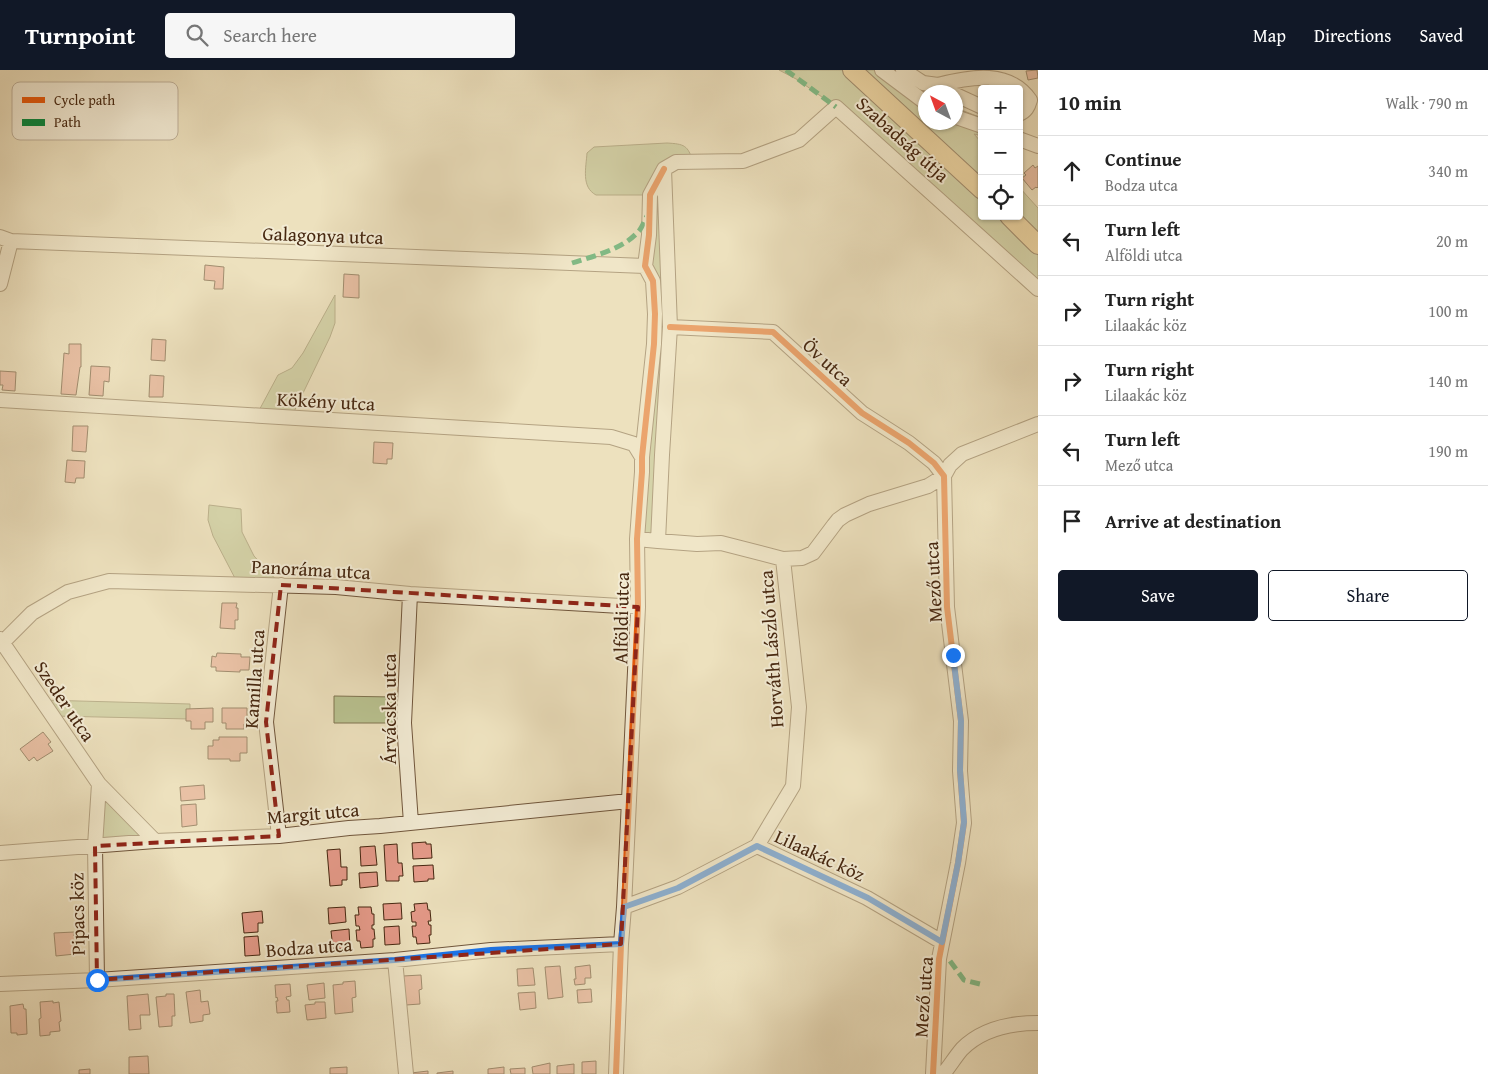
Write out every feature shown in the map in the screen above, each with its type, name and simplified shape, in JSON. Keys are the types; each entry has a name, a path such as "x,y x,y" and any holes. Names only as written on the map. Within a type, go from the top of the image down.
{"main road":[{"path":"852,70 978,186"},
{"path":"1014,221 1038,244"}],"street":[{"path":"882,70 918,98"},
{"path":"903,70 923,83 930,85"},
{"path":"952,85 967,77 985,74 1010,79 1019,85"},
{"path":"1023,90 1030,100 1029,106 1023,112"},
{"path":"963,98 978,106"},
{"name":"Szabadság útja","path":"664,169 676,162 743,162 799,140 836,107 1038,289"},
{"path":"963,119 978,125"},
{"path":"1023,140 1038,146"},
{"path":"658,541 670,327 664,169"},
{"name":"Alföldi utca","path":"616,1074 638,607 637,539 642,457 654,344 654,281 645,266 649,235 650,195 664,169"},
{"path":"0,284 6,239"},
{"name":"Galagonya utca","path":"6,239 645,266"},
{"name":"Öv utca","path":"670,327 773,332 862,413 909,443 934,463 944,476"},
{"name":"Kökény utca","path":"0,400 611,437 634,444 642,457"},
{"path":"637,539 697,544 721,543 784,559 802,558 813,553 834,525 845,515 869,504 928,486 944,476 950,465 962,454 1038,424"},
{"name":"Mező utca","path":"933,1074 939,959 964,822 960,770 961,721 947,607 944,476"},
{"name":"Horváth László utca","path":"757,846 794,786 799,707 784,559"},
{"name":"Panoráma utca","path":"1,642 32,613 68,592 109,581 336,587 410,594 638,607"},
{"name":"Kamilla utca","path":"279,836 266,722 281,585"},
{"name":"Árvácska utca","path":"410,594 404,723 411,823"},
{"name":"Szeder utca","path":"1,642 99,784 155,841"},
{"path":"95,846 99,784"},
{"name":"Margit utca","path":"0,853 155,841 279,836 629,801"},
{"name":"Pipacs köz","path":"95,846 97,980"},
{"name":"Lilaakác köz","path":"624,907 678,888 757,846 868,898 942,942"},
{"name":"Bodza utca","path":"0,984 97,980 395,960 491,950 621,944"},
{"path":"395,960 406,1074"},
{"path":"943,1074 961,1050 980,1035 1008,1026 1038,1023"}],"highlighted area":[{"path":"281,585 638,607 621,944 97,980 95,846 279,836 266,722"}],"green space":[{"path":"779,70 893,70 918,90 918,130 963,130 963,111 978,116 978,135 974,134 978,138 978,220 1023,220 1023,191 1038,208 1038,289 836,107 798,80"},
{"path":"667,143 684,146 693,162 664,169 670,327 658,541 637,539 654,344 645,266 650,195 596,195 588,187 585,171 587,153 594,147"},
{"path":"335,295 335,323 330,337 291,418 256,416 278,375 292,368 303,353"},
{"path":"209,505 241,509 242,532 254,556 281,585 238,584 213,536 208,520"},
{"path":"334,696 394,697 393,723 334,723"},
{"path":"42,700 190,704 190,719 53,716"},
{"path":"99,784 155,841 95,846"}],"building":[{"path":"1037,70 1038,78 1028,80 1026,71"},
{"path":"1033,165 1035,168 1038,166 1037,188 1032,190 1023,179 1026,175 1024,173"},
{"path":"205,265 224,267 223,289 214,289 215,281 204,280"},
{"path":"344,274 359,275 359,298 343,297"},
{"path":"152,339 166,340 165,361 151,360"},
{"path":"69,344 81,344 81,367 76,395 61,394 64,353 69,354"},
{"path":"91,366 110,367 109,382 104,381 103,396 89,395"},
{"path":"0,371 16,372 15,391 2,390 3,385 0,385"},
{"path":"150,375 164,376 163,397 149,397"},
{"path":"73,426 88,426 86,452 72,451"},
{"path":"374,442 393,443 392,459 387,459 387,464 373,463"},
{"path":"67,460 85,461 84,478 76,478 75,483 65,482"},
{"path":"222,603 237,603 238,620 235,620 235,629 220,628"},
{"path":"217,653 241,654 241,657 250,657 249,670 240,670 240,672 216,671 216,667 211,667 212,656 216,657"},
{"path":"213,708 213,722 205,722 205,729 191,729 191,721 186,721 186,709"},
{"path":"222,708 247,708 247,724 244,724 244,729 226,729 226,723 222,723"},
{"path":"43,732 51,742 48,744 53,751 37,761 34,757 29,761 20,749"},
{"path":"219,737 247,737 247,753 240,753 240,761 208,759 208,746 213,746 213,740 219,740"},
{"path":"204,785 205,799 181,801 180,787"},
{"path":"196,804 197,825 182,827 181,805"},
{"path":"426,842 426,844 431,844 432,858 413,859 412,843"},
{"path":"397,844 398,863 402,863 403,876 399,876 399,881 386,881 384,845"},
{"path":"375,846 377,865 361,866 360,847"},
{"path":"340,849 341,867 347,867 347,880 342,880 342,885 330,886 327,850"},
{"path":"433,865 434,879 414,882 413,866"},
{"path":"377,872 378,886 360,888 359,873"},
{"path":"401,903 402,919 384,920 383,904"},
{"path":"427,903 431,921 428,921 429,925 431,925 430,943 417,944 416,937 413,937 412,926 416,926 416,922 412,922 411,912 415,911 414,904"},
{"path":"345,907 346,922 329,924 328,908"},
{"path":"358,907 371,907 372,914 374,914 372,929 374,929 375,939 373,939 373,947 361,948 360,941 357,941 356,930 360,930 359,926 356,926 355,915 359,915"},
{"path":"262,911 263,923 258,923 258,932 244,933 242,913"},
{"path":"399,926 400,944 385,945 384,927"},
{"path":"349,929 350,948 333,949 331,931"},
{"path":"74,932 74,936 78,936 78,946 74,947 75,954 56,956 54,933"},
{"path":"258,936 260,955 245,956 244,937"},
{"path":"590,965 591,978 585,978 585,984 575,985 575,967"},
{"path":"560,966 563,997 548,999 545,967"},
{"path":"533,968 535,985 518,986 517,969"},
{"path":"421,975 420,1004 406,1005 403,976"},
{"path":"355,981 356,997 352,998 353,1012 335,1014 333,985"},
{"path":"324,983 325,998 309,1000 307,985"},
{"path":"290,984 291,996 286,997 289,1000 290,1012 277,1013 276,1001 278,1001 275,985"},
{"path":"591,989 592,1002 578,1003 577,990"},
{"path":"200,990 201,1002 208,1001 210,1014 203,1015 203,1021 190,1023 186,992"},
{"path":"535,992 536,1008 520,1010 518,993"},
{"path":"148,994 150,1015 140,1015 141,1029 129,1030 127,996"},
{"path":"166,994 174,994 175,1016 172,1016 172,1026 159,1027 156,997 166,996"},
{"path":"53,1001 53,1003 59,1002 60,1031 40,1036 40,1002"},
{"path":"315,1002 325,1002 326,1018 307,1020 305,1005 315,1004"},
{"path":"23,1004 24,1009 26,1009 27,1034 17,1035 17,1033 11,1033 10,1006"},
{"path":"148,1056 149,1074 129,1074 129,1057"},
{"path":"596,1061 596,1074 582,1074 582,1062"},
{"path":"550,1063 550,1074 533,1074 532,1067"},
{"path":"574,1064 574,1074 557,1074 557,1066"},
{"path":"347,1067 347,1074 330,1074 330,1068"},
{"path":"504,1067 504,1074 488,1074 488,1069"},
{"path":"525,1068 525,1074 511,1074 510,1069"},
{"path":"90,1069 90,1074 79,1074 79,1070"},
{"path":"428,1071 428,1074 411,1074 411,1073"},
{"path":"453,1071 453,1074 437,1074 437,1073"}],"marked path":[{"path":"786,70 836,107"},
{"path":"572,263 606,252 623,244 639,231 647,216"},
{"path":"950,961 964,980 980,984"}],"cycle path":[{"path":"616,1074 638,607 637,539 642,457 654,344 653,281 645,266 649,235 650,195 664,169"},
{"path":"670,327 773,332 862,413 909,443 934,463 944,476 947,607 961,721 960,771 964,823 939,959 933,1074"}],"route":[{"path":"97,980 395,960 491,950 621,944 624,907 678,888 757,846 868,898 942,942 964,822 960,770 961,721 953,655"}]}
